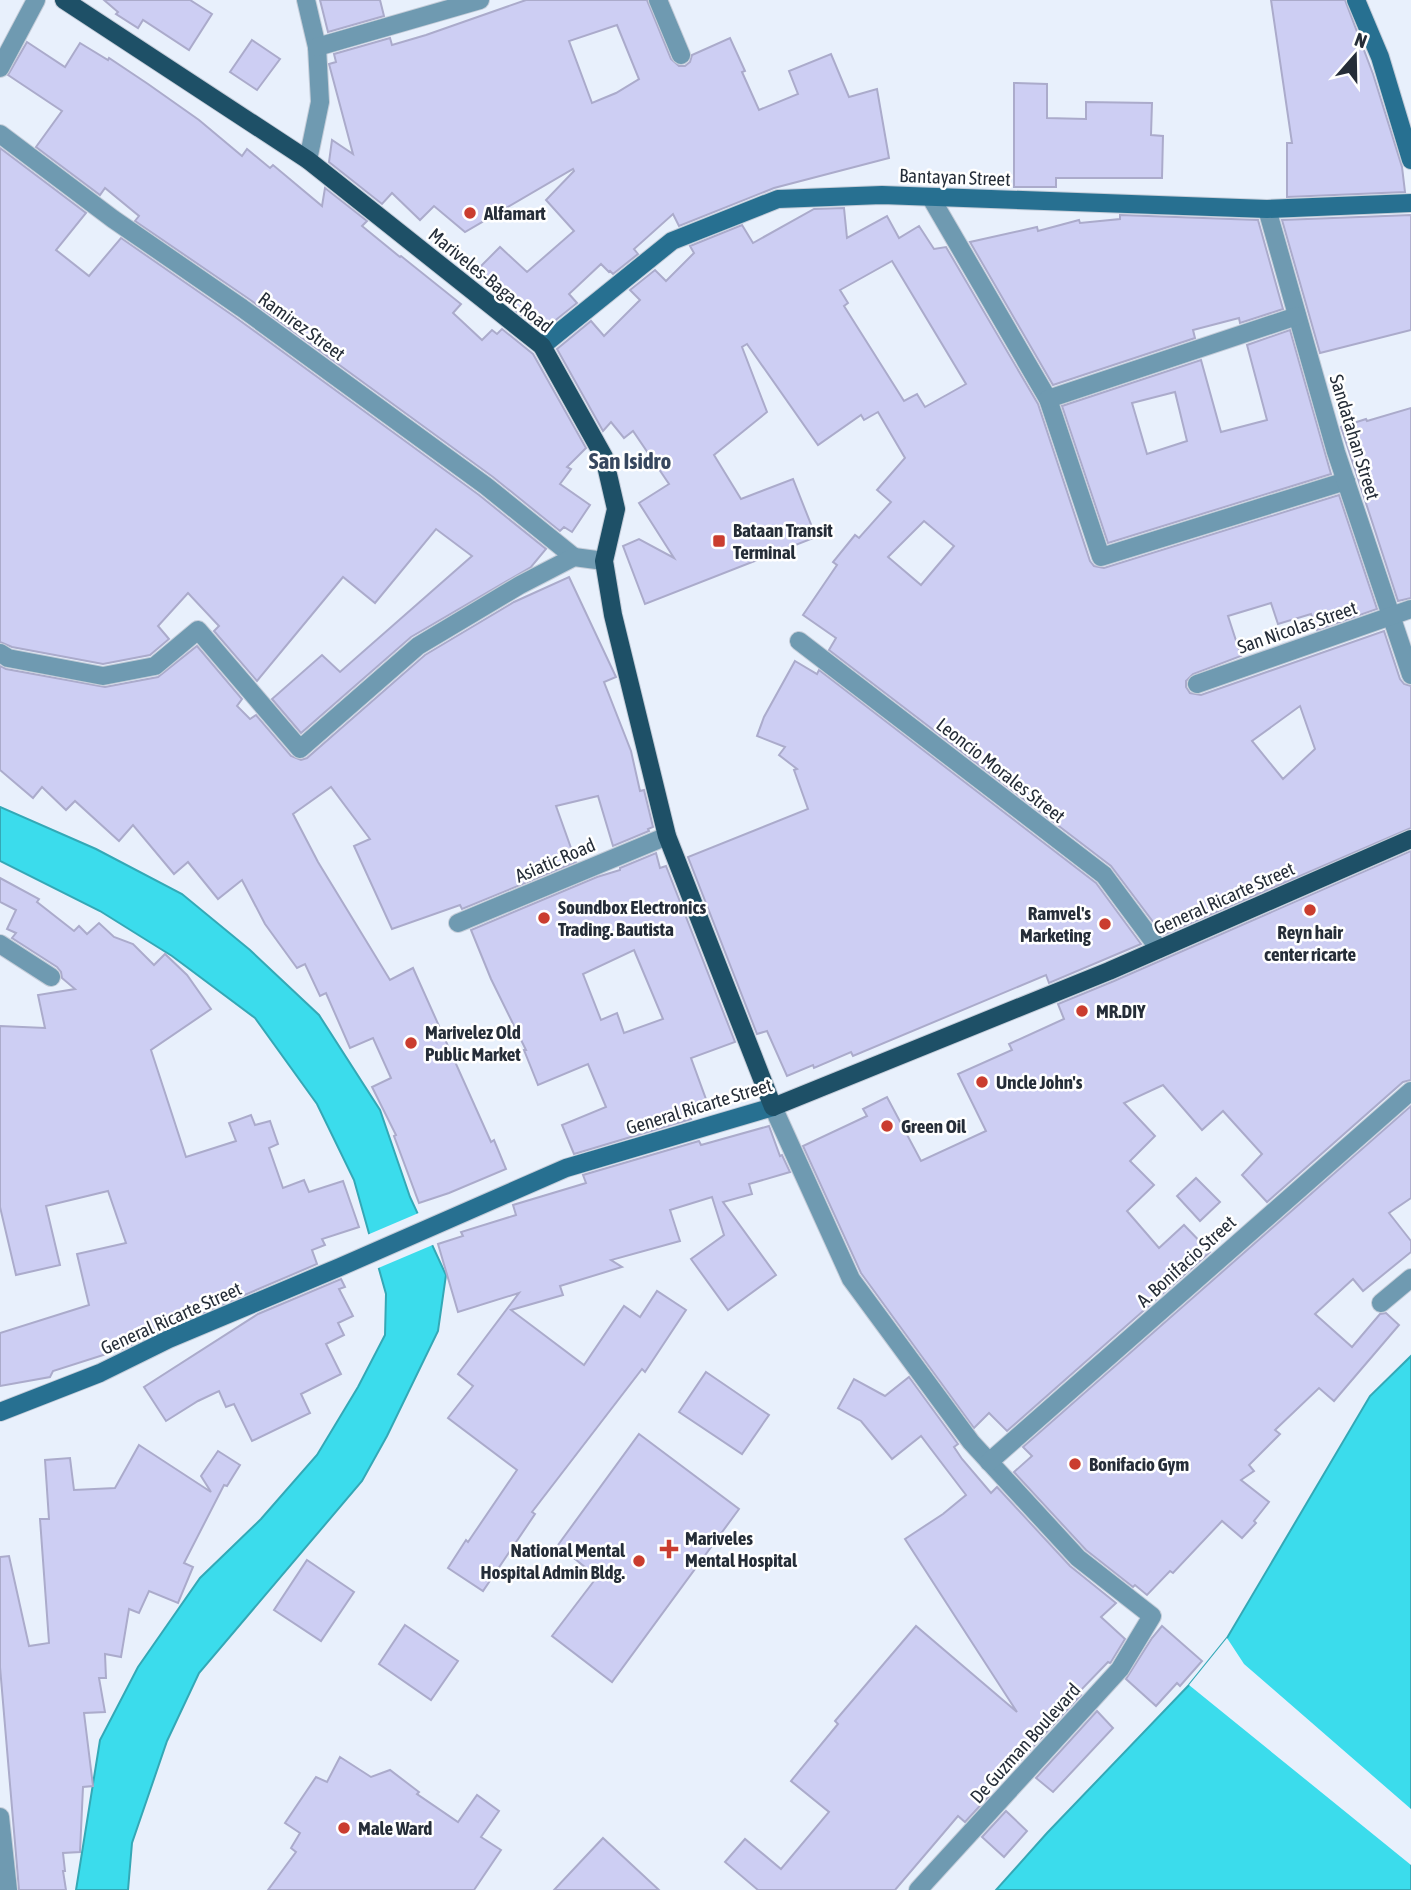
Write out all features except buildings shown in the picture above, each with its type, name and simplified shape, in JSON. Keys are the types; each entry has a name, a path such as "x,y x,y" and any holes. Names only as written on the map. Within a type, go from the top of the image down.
{"main road":[{"name":"Mariveles-Bagac Road","path":"64,0 308,160 542,346 604,457 616,509 604,561 613,615 667,836 773,1107"},
{"name":"General Ricarte Street","path":"773,1107 1159,949 1411,839"}],"street":[{"path":"0,68 36,0"},
{"path":"306,0 317,47 320,102 308,160"},
{"path":"317,47 480,0"},
{"path":"658,0 681,55"},
{"path":"1356,0 1380,57 1411,160"},
{"name":"Ramirez Street","path":"0,134 113,219 242,308 486,486 574,557"},
{"name":"Bantayan Street","path":"542,346 672,241 778,199 882,195 1267,209 1411,203"},
{"path":"931,198 1048,399 1101,557 1346,481"},
{"name":"Sandatahan Street","path":"1267,209 1346,481 1411,675"},
{"path":"1048,399 1297,316"},
{"path":"0,653 8,659 103,676 155,666 198,630 300,750 418,646 520,585 574,557 604,561"},
{"name":"San Nicolas Street","path":"1197,684 1411,609"},
{"name":"Leoncio Morales Street","path":"799,641 1104,875 1159,949"},
{"name":"Asiatic Road","path":"458,923 667,836"},
{"path":"0,944 51,976"},
{"name":"A. Bonifacio Street","path":"989,1462 1411,1091"},
{"path":"773,1107 851,1279 971,1442 989,1462"},
{"name":"General Ricarte Street","path":"0,1412 100,1373 169,1339 566,1168 773,1107"},
{"path":"1381,1303 1411,1278"},
{"name":"De Guzman Boulevard","path":"918,1890 1120,1669 1152,1616 1078,1558 989,1462"},
{"path":"0,1817 8,1890"}],"water":[{"path":"0,807 96,849 182,894 250,950 319,1015 380,1110 410,1197 446,1275 438,1331 362,1481 199,1673 167,1741 132,1843 128,1890 76,1890 100,1740 138,1667 200,1578 261,1519 317,1455 358,1387 385,1335 386,1294 354,1180 317,1104 255,1018 172,956 100,911 0,861"},
{"path":"1411,1356 1411,1890 996,1890 1189,1685 1227,1638 1370,1396"}],"pier":[{"path":"421,1212 435,1244 376,1269 367,1235"},
{"path":"1227,1638 1244,1664 1411,1809 1411,1865 1189,1685"}],"place":[{"name":"Alfamart","path":"470,213"},
{"name":"Bataan Transit Terminal","path":"719,541"},
{"name":"Reyn hair center ricarte","path":"1310,910"},
{"name":"Soundbox Electronics Trading. Bautista","path":"544,918"},
{"name":"Ramvel's Marketing","path":"1105,924"},
{"name":"MR.DIY","path":"1082,1011"},
{"name":"Marivelez Old Public Market","path":"411,1043"},
{"name":"Uncle John's","path":"982,1082"},
{"name":"Green Oil","path":"887,1126"},
{"name":"Bonifacio Gym","path":"1075,1464"},
{"name":"Mariveles Mental Hospital","path":"669,1549"},
{"name":"National Mental Hospital Admin Bldg.","path":"639,1561"},
{"name":"Male Ward","path":"344,1828"}],"district":[{"name":"San Isidro","path":"630,461"}]}
